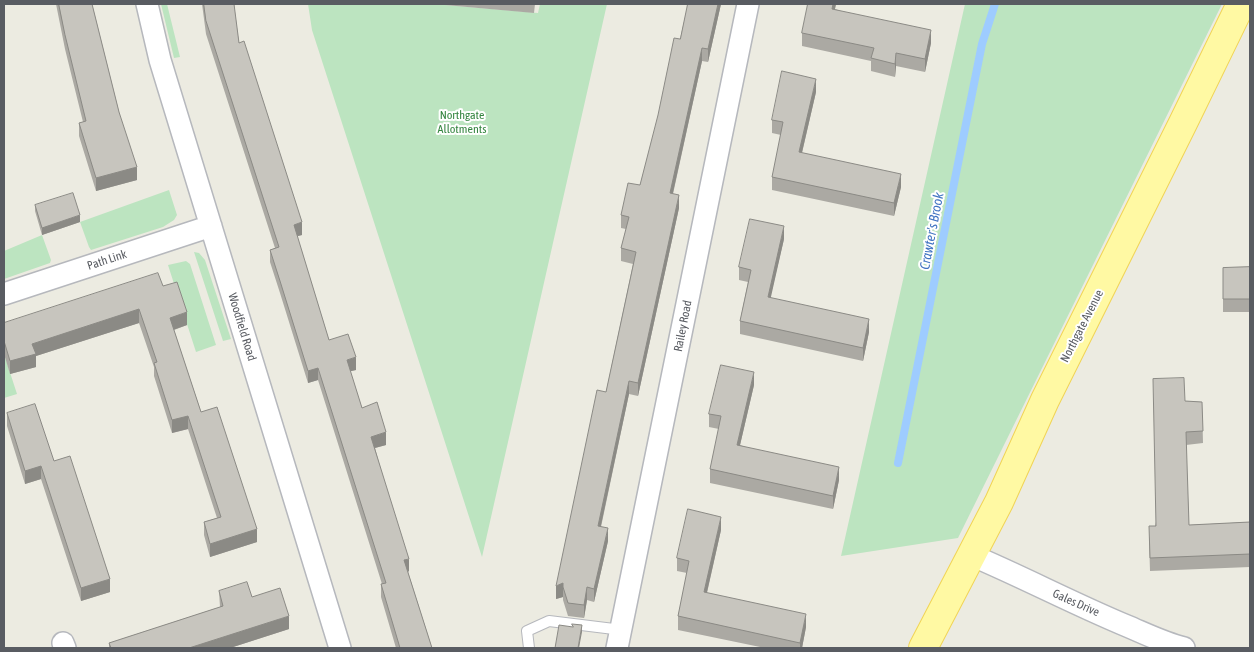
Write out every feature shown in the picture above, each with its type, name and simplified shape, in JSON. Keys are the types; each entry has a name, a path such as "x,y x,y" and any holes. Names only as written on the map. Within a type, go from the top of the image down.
{"main road":[{"name":"Northgate Avenue","path":"923,648 999,502 1045,400 1241,4"}],"street":[{"name":"Woodfield Road","path":"147,4 160,60 340,648"},
{"name":"Railey Road","path":"619,639 748,4"},
{"name":"Path Link","path":"4,294 211,226"},
{"name":"Gales Drive","path":"970,555 1016,574 1089,610 1174,646 1184,648"}],"lane":[{"path":"529,648 527,631 549,621 619,639"}],"green space":[{"path":"161,4 167,4 180,57 174,58"},
{"name":"Northgate Allotments","path":"308,4 434,4 538,13 540,4 607,4 482,557 312,30"},
{"path":"965,4 1222,4 958,538 841,556"},
{"path":"169,190 177,215 174,220 163,227 91,250 80,222"},
{"path":"42,235 51,260 50,263 4,279 4,251"},
{"path":"194,252 199,253 205,260 231,339 223,341"},
{"path":"186,261 190,264 216,345 196,352 168,265"},
{"path":"4,354 17,394 4,398"}],"building":[{"path":"59,4 92,4 119,112 137,167 96,178 79,123 86,121"},
{"path":"204,4 234,4 239,43 244,41 302,222 294,225 329,340 348,334 356,357 347,360 362,408 377,402 386,432 371,437 409,559 404,560 432,648 400,648 381,584 386,583 318,368 308,371 270,250 279,247 206,21"},
{"path":"688,4 718,4 708,49 702,48 670,193 679,195 638,383 629,381 598,526 608,528 594,589 587,587 584,605 568,603 563,583 556,586 597,390 606,392 636,252 621,248 629,217 621,215 628,183 640,185 658,115 674,38 680,39"},
{"path":"808,4 833,4 832,9 931,30 925,59 896,53 895,64 871,58 874,48 802,33"},
{"path":"782,71 816,79 799,152 901,174 894,203 772,177 783,122 772,120"},
{"path":"73,193 80,215 42,228 35,205"},
{"path":"750,219 784,226 768,297 869,319 863,348 740,321 751,270 739,267"},
{"path":"1250,267 1250,299 1223,299 1223,268"},
{"path":"158,273 163,286 177,282 187,312 170,318 201,412 217,407 257,529 210,544 204,522 221,517 188,416 172,420 154,363 157,362 139,309 32,344 36,354 10,361 4,341 4,323"},
{"path":"721,365 754,372 737,445 839,467 833,496 710,469 721,416 709,414"},
{"path":"1184,378 1185,401 1202,402 1203,431 1186,432 1189,525 1250,522 1250,554 1150,558 1149,526 1156,526 1153,379"},
{"path":"35,404 54,461 70,456 110,579 81,588 41,466 25,471 7,413"},
{"path":"688,509 721,517 704,592 806,614 800,643 678,616 689,561 677,558"},
{"path":"247,582 252,597 280,588 289,616 189,648 111,648 109,643 223,606 219,591"},
{"path":"572,624 582,625 578,648 555,648 559,625 573,627"}],"waterway":[{"name":"Crawter's Brook","path":"898,463 982,44 995,4"}]}
